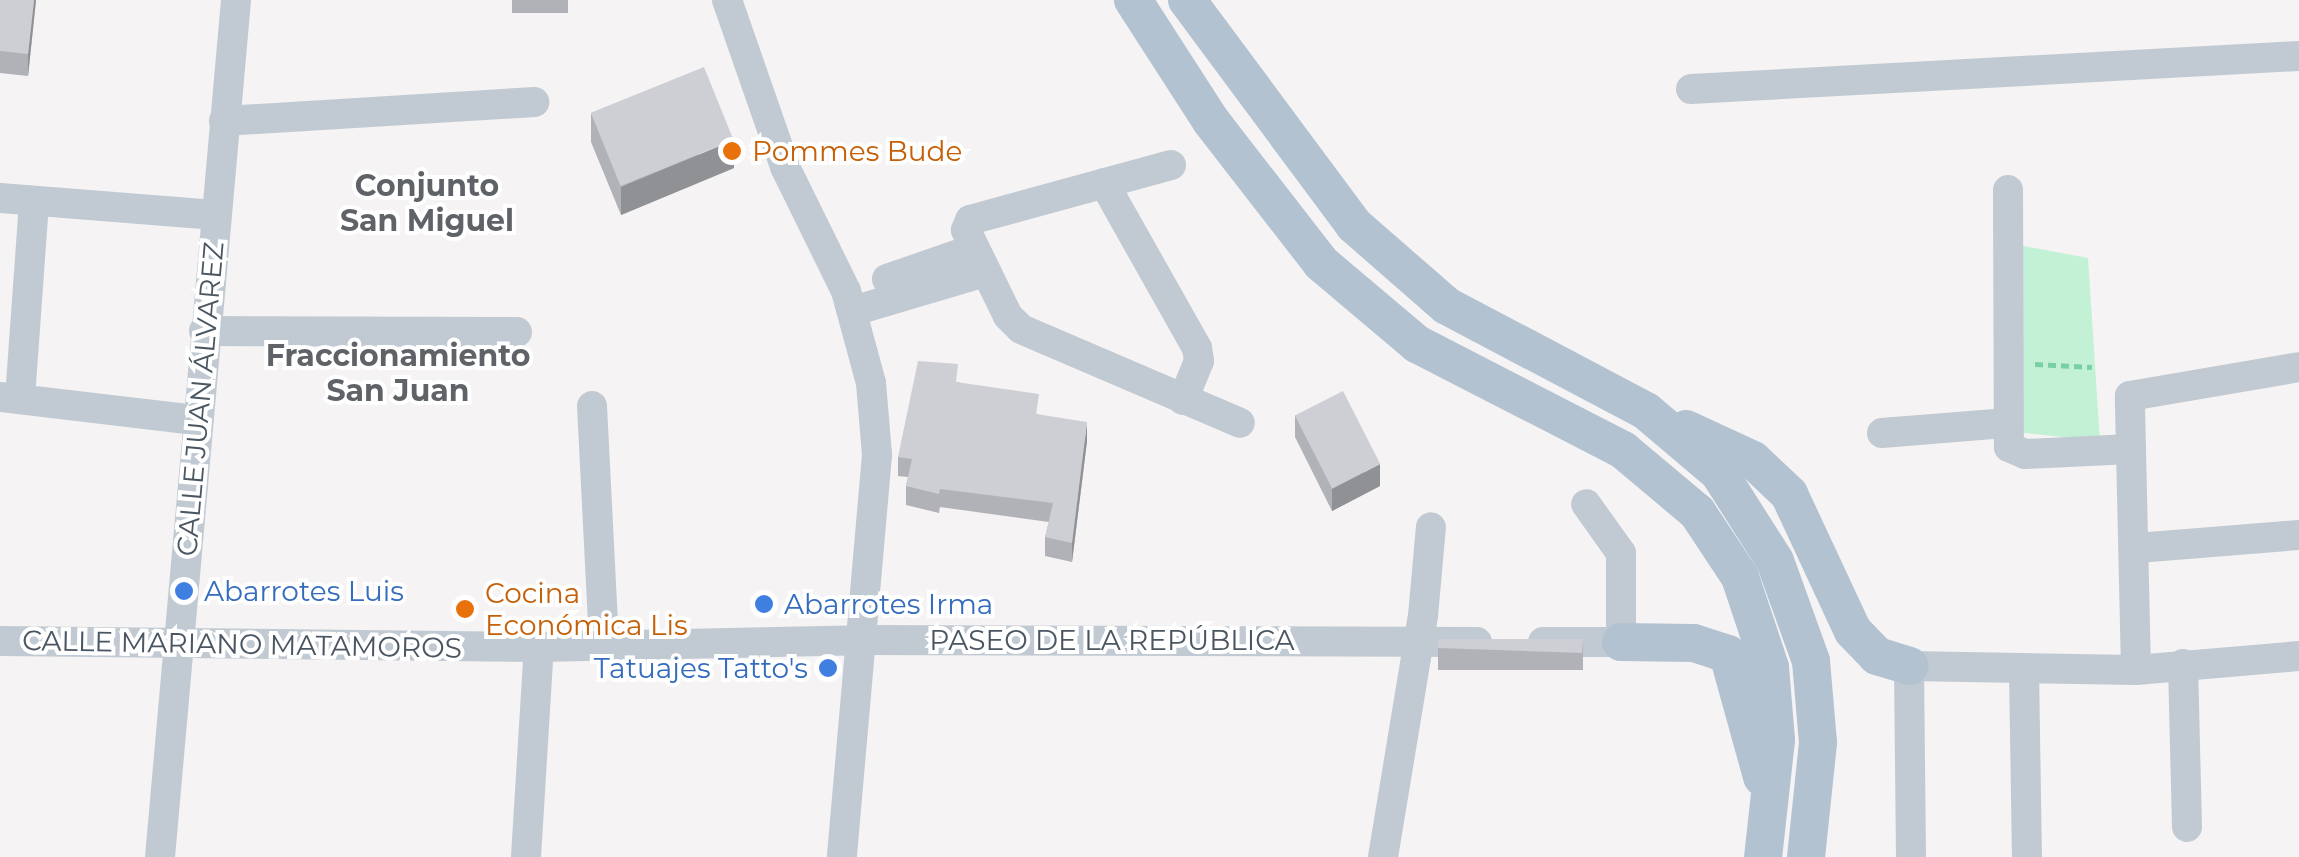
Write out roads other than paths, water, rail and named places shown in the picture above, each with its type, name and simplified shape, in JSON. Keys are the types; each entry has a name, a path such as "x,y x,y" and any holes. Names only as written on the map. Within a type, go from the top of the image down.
{"main road":[{"path":"1133,0 1210,121 1320,263 1417,344 1623,450 1698,512 1760,623 1776,740 1772,814 1763,857"},
{"path":"1186,0 1354,225 1447,306 1646,411 1753,460 1790,494 1853,632 1877,656 1908,666"},
{"path":"1646,411 1719,473 1774,561 1811,661 1818,742 1806,857"},
{"path":"1621,642 1694,643 1728,654 1772,814"}],"street":[{"name":"CALLE JUAN ÁLVAREZ","path":"160,857 236,0"},
{"path":"726,0 785,167 850,301 871,383 877,455 842,857"},
{"path":"1691,89 2299,56"},
{"path":"224,121 534,102"},
{"path":"1171,165 970,220 966,230 979,260 1021,329 1240,423"},
{"path":"1104,182 1197,348 1200,361 1183,400"},
{"path":"2008,190 2005,423 2009,447 2025,454 2131,449"},
{"path":"0,198 214,215"},
{"path":"34,203 10,398 196,420"},
{"path":"850,301 979,260"},
{"path":"204,331 517,332"},
{"path":"2136,670 2138,548 2130,396 2299,367"},
{"path":"592,406 604,645"},
{"path":"1882,434 2005,423"},
{"path":"1586,504 1620,553 1621,642"},
{"path":"1383,857 1415,641 1424,616 1431,527"},
{"path":"2138,548 2299,535"},
{"name":"PASEO DE LA REPÚBLICA","path":"604,645 861,640 1621,642"},
{"name":"CALLE MARIANO MATAMOROS","path":"0,641 604,645"},
{"path":"526,857 539,647"},
{"path":"1911,857 1908,666 2136,670 2299,656"},
{"path":"2184,664 2187,827"},
{"path":"2024,669 2027,857"}],"place":[{"name":"Pommes Bude","path":"732,151"},
{"name":"Abarrotes Luis","path":"184,591"},
{"name":"Abarrotes Irma","path":"764,604"},
{"name":"Cocina Económica Lis","path":"465,609"},
{"name":"Tatuajes Tatto's","path":"828,668"}],"district":[{"name":"Conjunto San Miguel","path":"427,203"},
{"name":"Fraccionamiento San Juan","path":"398,373"}]}
